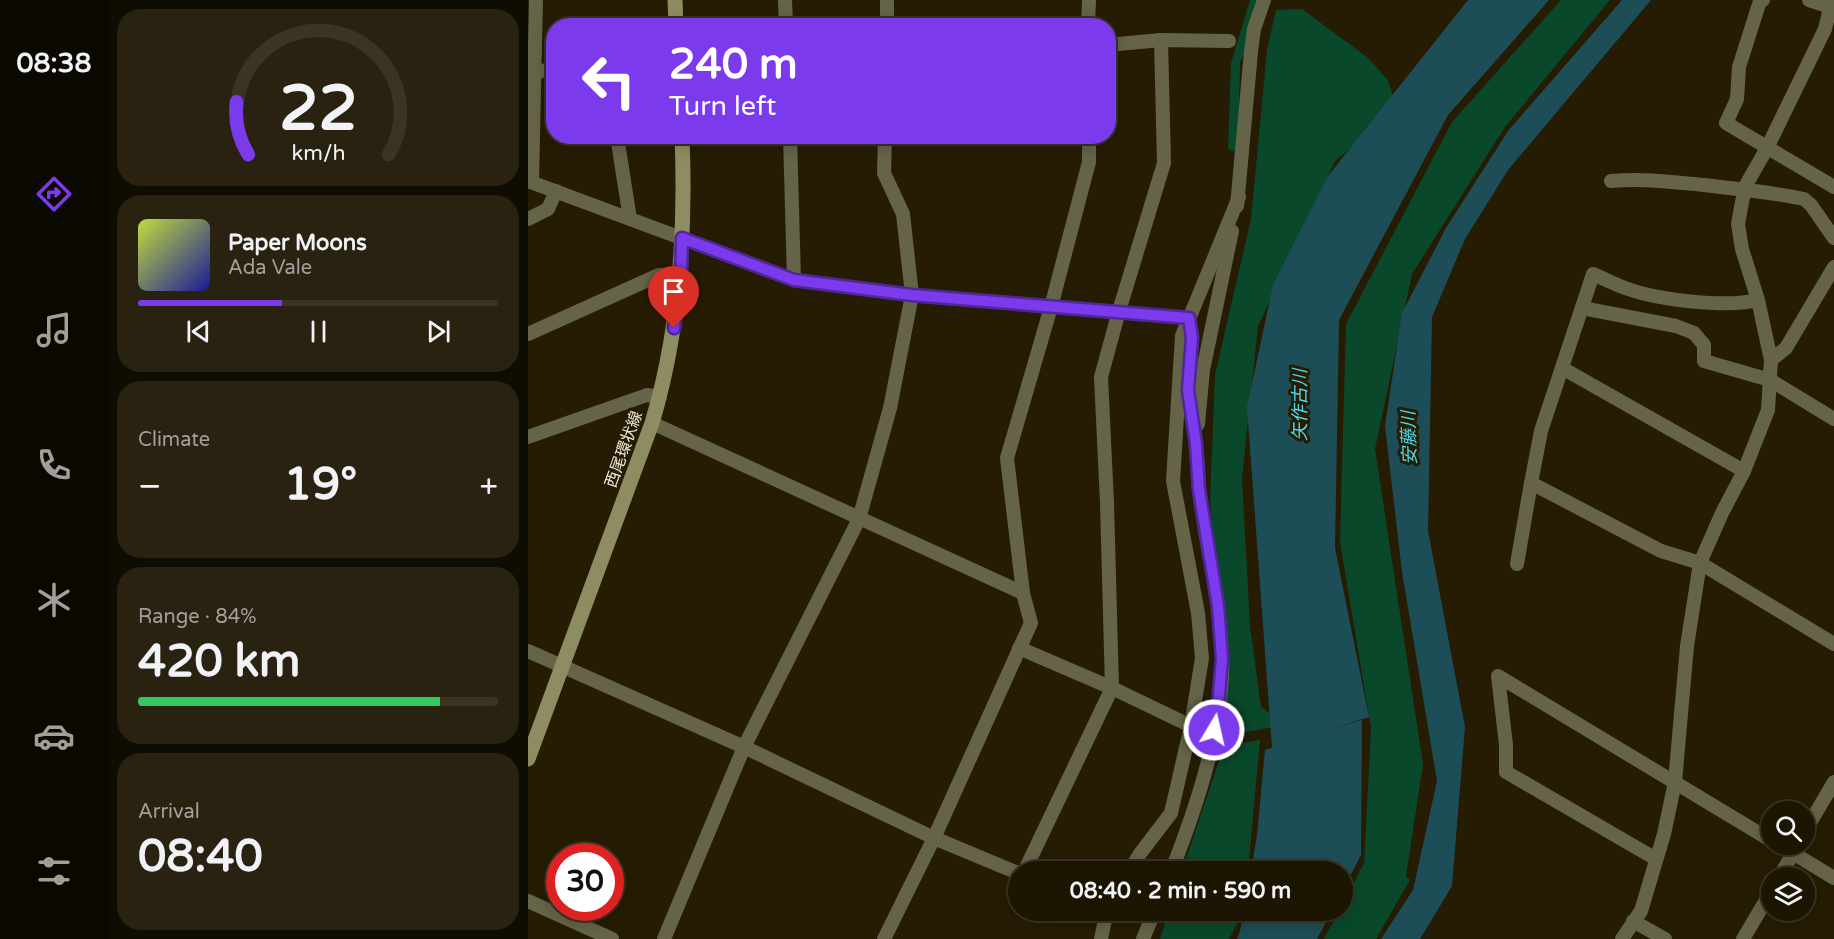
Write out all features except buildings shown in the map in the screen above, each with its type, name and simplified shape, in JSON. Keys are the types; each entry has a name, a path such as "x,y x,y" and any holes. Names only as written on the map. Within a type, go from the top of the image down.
{"main road":[{"path":"675,0 676,18"},
{"name":"西尾環状線","path":"528,759 660,397 674,328 681,274 684,190 682,144"}],"street":[{"path":"536,0 530,181 794,280 912,295 1189,318"},
{"path":"784,0 785,18"},
{"path":"887,0 887,18"},
{"path":"1088,18 1089,0"},
{"path":"1196,444 1203,370 1239,197 1254,29 1264,0"},
{"path":"1763,0 1760,2 1739,67 1737,99 1726,123 1834,187"},
{"path":"1622,939 1641,911 1664,834 1675,782 1687,646 1700,563 1744,471 1768,410 1771,360 1758,300 1742,249 1738,224 1745,190 1825,29 1831,3 1809,0"},
{"path":"1029,861 1112,688 1101,377 1164,163 1161,40"},
{"path":"1116,44 1161,40 1229,41"},
{"path":"618,144 630,219"},
{"path":"790,144 794,280"},
{"path":"664,939 744,747 859,519 891,408 912,295 903,214 884,173 885,144"},
{"path":"884,939 934,838 1031,623 1023,593 1006,459 1051,307 1089,162 1089,144"},
{"path":"1611,181 1624,179 1680,183 1804,199 1811,205 1834,238"},
{"path":"528,219 548,209 556,191"},
{"path":"1135,861 1170,813 1191,726 1202,658 1198,613 1173,481 1182,336 1239,197"},
{"path":"1771,360 1786,348 1834,267"},
{"path":"528,334 659,275 681,274"},
{"path":"1517,564 1541,431 1593,274 1642,293 1709,303 1758,300"},
{"path":"1636,318 1642,293"},
{"path":"1582,308 1660,322 1694,333 1704,345 1704,361 1770,380 1834,419"},
{"path":"1176,861 1192,819 1210,753 1218,708 1222,658 1218,606 1199,490 1196,444 1188,390 1192,338 1189,318"},
{"path":"1562,368 1744,471"},
{"path":"529,433 647,395 660,397"},
{"path":"652,423 1023,593"},
{"path":"1531,483 1661,551 1700,563 1834,644"},
{"path":"1019,648 1112,688 1191,726"},
{"path":"528,651 744,747 934,838 1008,869"},
{"path":"1656,859 1506,772 1506,745 1498,676 1761,834"},
{"path":"1815,814 1834,782"},
{"path":"1803,855 1834,878"},
{"path":"528,900 612,939"},
{"path":"1743,939 1761,909"},
{"path":"1101,939 1102,921"},
{"path":"1143,939 1150,921"},
{"path":"1633,921 1665,939"}],"green space":[{"path":"1250,0 1268,0 1240,63 1238,152 1228,149 1231,63"},
{"path":"1561,0 1610,0 1505,127 1412,274 1375,449 1423,764 1406,877 1410,880 1376,939 1324,939 1334,921 1353,921 1353,884 1364,863 1371,728 1340,542 1346,324 1452,122"},
{"path":"1302,9 1367,57 1387,79 1398,109 1335,161 1258,326 1242,479 1250,626 1261,707 1286,725 1229,735 1210,500 1215,375 1251,219 1267,50 1276,10"},
{"path":"1260,740 1249,861 1185,861 1224,746"},
{"path":"1166,921 1239,921 1229,939 1160,939"}],"water":[{"name":"矢作古川","path":"1468,0 1549,0 1448,115 1339,320 1335,548 1369,717 1329,730 1362,720 1361,855 1353,871 1353,861 1253,861 1265,750 1272,748 1247,407 1273,285 1328,176"},
{"name":"安藤川","path":"1622,0 1651,0 1508,170 1465,239 1432,317 1428,531 1465,727 1452,886 1420,939 1381,939 1413,890 1437,781 1402,572 1385,426 1402,313 1446,228 1508,131"},
{"path":"1242,921 1327,921 1317,939 1237,939"}],"route":[{"path":"674,328 681,274 682,238 794,280 912,295 1189,318 1192,338 1188,390 1196,444 1199,490 1218,606 1222,658 1214,730"}]}
